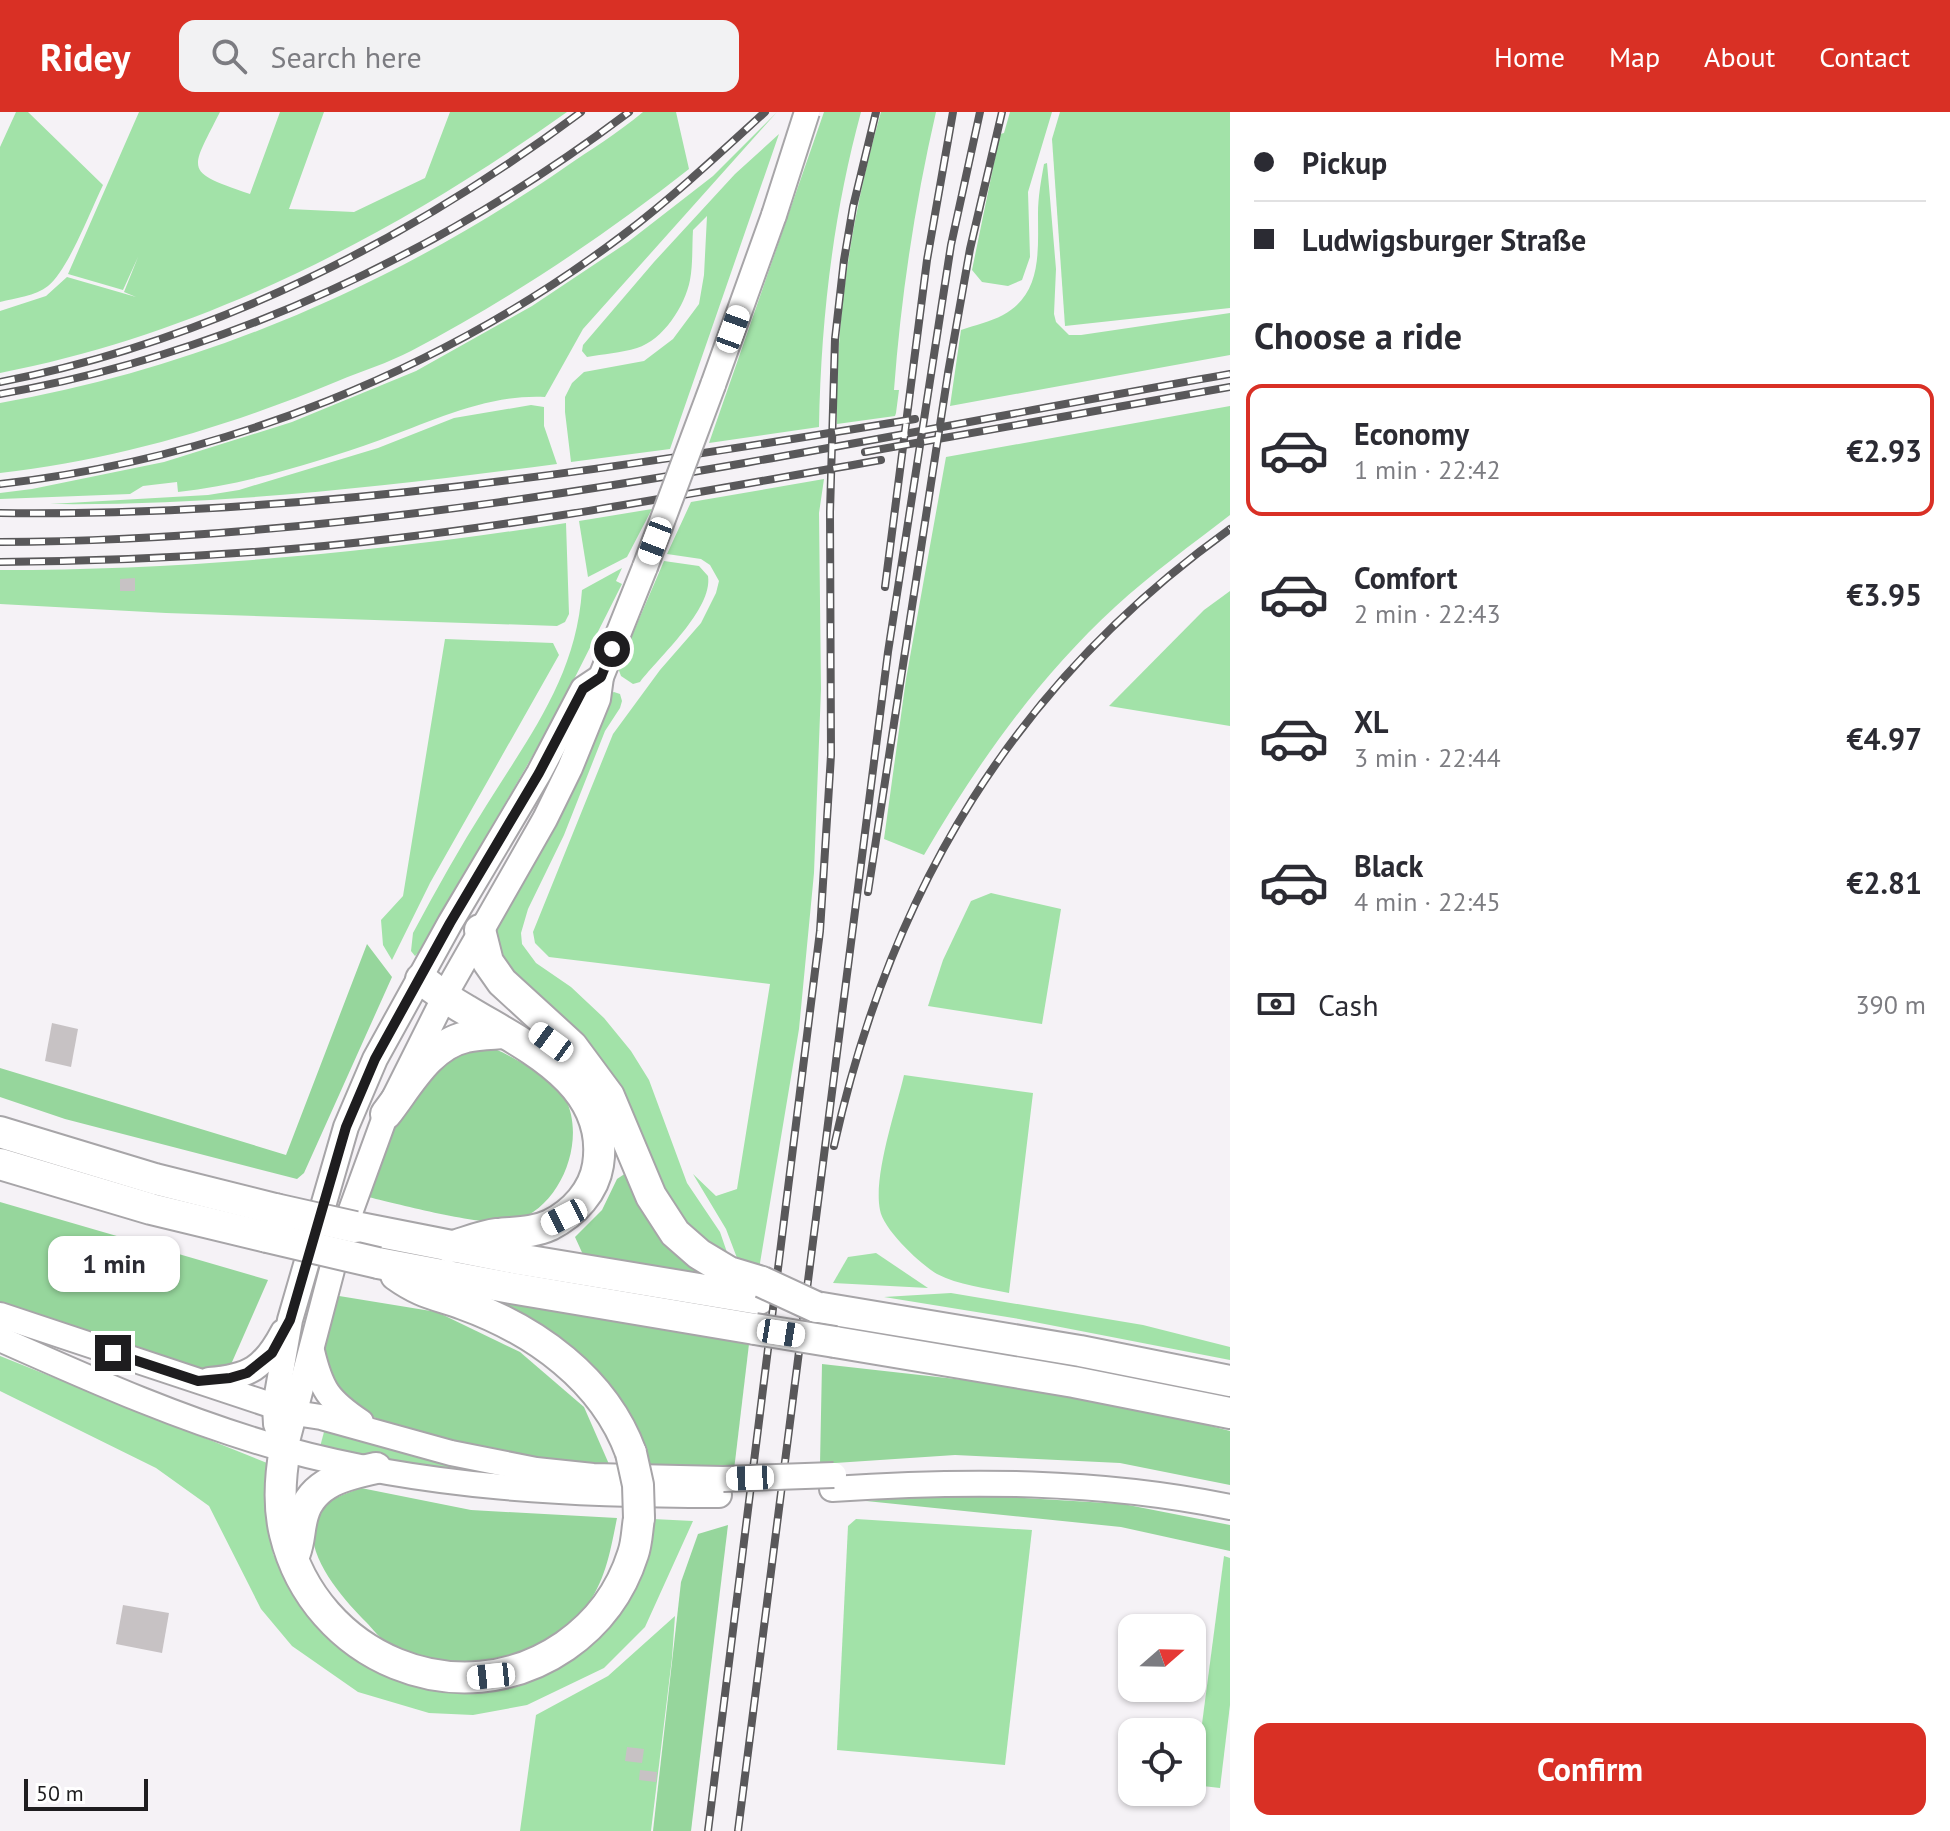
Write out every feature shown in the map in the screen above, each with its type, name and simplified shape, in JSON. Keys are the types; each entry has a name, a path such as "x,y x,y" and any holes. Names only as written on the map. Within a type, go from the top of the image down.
{"highway":[{"path":"480,930 488,962 502,982 572,1046 609,1096 651,1196 675,1233 699,1254 761,1290"},
{"path":"438,987 476,994 537,1032 592,1072"},
{"path":"438,987 548,1060 583,1094 598,1134 600,1153 597,1173 578,1205 564,1217 547,1226 521,1233 495,1234 450,1247"},
{"path":"386,1114 431,1056 442,1048 465,1037 504,1033"},
{"path":"0,1132 155,1179 271,1223"},
{"path":"0,1164 151,1209 271,1223 382,1248 511,1288 1074,1382 1230,1413"},
{"path":"382,1248 450,1247 761,1290 827,1309 1080,1351 1230,1381"},
{"path":"285,1449 280,1497 285,1535 293,1559 317,1602 332,1620 373,1653 424,1673 451,1678 491,1676 521,1668 553,1654 582,1634 598,1618 622,1581 634,1552 639,1518 638,1485 631,1453 609,1406 589,1382 563,1359 498,1319 463,1304 418,1291 382,1248"},
{"path":"293,1559 301,1538 303,1514 316,1493 338,1477 376,1468"}],"main road":[{"path":"198,1381 230,1378 258,1367 272,1353 290,1320 346,1127 375,1059 438,987 480,930 545,819 570,768 598,699 601,677 713,385 807,112"},
{"path":"285,1410 312,1349 339,1243 386,1114 438,987 450,923 533,783 583,689 601,677"},
{"path":"0,1315 285,1410 451,1453 536,1470 722,1487"},
{"path":"285,1449 290,1320"},
{"path":"0,1339 163,1409 285,1449 446,1480 603,1495 833,1482 1027,1483 1141,1492 1230,1507"},
{"path":"312,1349 317,1373 327,1395 375,1434"},
{"path":"833,1482 955,1467 1046,1469 1132,1477 1230,1496"}],"green space":[{"path":"16,112 28,112 103,185 71,254 56,278 37,292 0,302 0,147"},
{"path":"139,112 220,112 202,147 199,167 203,174 213,180 250,194 280,112 324,112 289,209 354,212 425,178 450,112 567,112 436,198 297,273 226,305 152,332 77,355 0,373 0,311 46,296 67,277 136,297 124,292 138,257 123,290 68,274"},
{"path":"643,112 676,112 689,169 554,266 448,331 384,363 256,413 129,450 0,473 0,403 75,388 149,368 294,316 365,284 500,210"},
{"path":"777,112 583,329 545,397 481,404 331,457 230,484 178,492 177,482 143,486 130,494 0,499 0,493 164,462 292,422 416,371 532,306 628,242 713,176"},
{"path":"824,112 861,112 843,189 830,268 822,347 819,427 709,443"},
{"path":"881,112 936,112 915,215 905,285 894,390 899,390 896,413 895,416 837,424 839,345 847,266"},
{"path":"1010,112 1052,112 1028,192 1030,257 1022,280 1008,286 982,282 972,270 1000,134 1004,133"},
{"path":"1060,112 1230,112 1230,308 1065,326 1052,139"},
{"path":"779,134 670,449 571,462 565,397 572,383 584,372 644,361 673,339 699,304 707,216 693,230 690,280 678,311 664,330 647,344 625,351 587,357 582,351 583,345 735,174"},
{"path":"1047,163 1056,269 1056,322 1069,335 1081,335 1230,313 1230,355 950,406 961,330 1003,315 1016,306 1031,284 1037,257 1040,189 1044,164"},
{"path":"531,405 544,407 544,426 557,464 367,487 240,498 50,504 208,495 239,490 378,448 454,418"},
{"path":"1230,406 1230,515 1129,595 1060,663 987,756 924,855 884,839 906,679 946,457"},
{"path":"824,479 819,513 821,689 814,873 799,1029 759,1269 737,1258 726,1229 693,1174 716,1196 737,1189 770,984 549,957 535,943 533,932 613,734 660,670 701,623 716,593 719,581 710,565 701,559 667,554 691,502"},
{"path":"652,509 627,557 588,577 579,521"},
{"path":"566,523 569,614 565,622 557,626 166,613 0,604 0,570 213,563 355,551"},
{"path":"664,561 699,566 708,576 707,589 702,603 683,632 640,682 633,684 621,676 618,668"},
{"path":"622,568 616,581 622,584 556,715 415,956 411,951 413,933 561,678 578,621 582,590"},
{"path":"1230,591 1230,726 1109,706 1204,610"},
{"path":"445,639 553,643 559,655 430,883 392,960 383,945 381,920 403,896"},
{"path":"609,694 620,694 620,708 605,731 564,835 528,909 521,933 522,944 536,963 571,987 604,1018 631,1051 649,1080 687,1183 720,1232 730,1261 684,1223 506,973 493,929"},
{"path":"991,893 1061,909 1042,1024 928,1006 943,960 971,901"},
{"path":"367,944 392,977 304,1173 297,1179 65,1119 0,1097 0,1068 286,1155"},
{"path":"484,1045 528,1067 551,1083 565,1098 573,1133 566,1170 557,1187 531,1213 503,1223 442,1214 364,1196 390,1123 434,1061"},
{"path":"904,1075 1033,1093 1009,1293 963,1284 937,1274 903,1245 883,1218 880,1179"},
{"path":"629,1171 713,1279 585,1259 575,1237 602,1210 617,1179"},
{"path":"0,1202 268,1280 229,1369 196,1371 0,1306"},
{"path":"876,1253 928,1288 833,1283 848,1257"},
{"path":"951,1293 1143,1325 1230,1347 1230,1360 1019,1319 884,1297"},
{"path":"333,1295 437,1312 520,1352 584,1407 612,1471 575,1468 405,1431 340,1402 318,1355"},
{"path":"492,1301 749,1344 734,1470 649,1469"},
{"path":"0,1356 267,1463 273,1554 295,1596 323,1632 392,1679 456,1692 528,1679 586,1644 640,1582 653,1519 693,1521 645,1627 604,1668 527,1705 473,1715 429,1713 358,1692 292,1646 261,1609 209,1506 156,1468 0,1391"},
{"path":"822,1364 1009,1385 1149,1410 1230,1431 1230,1485 1120,1463 955,1455 820,1464"},
{"path":"325,1428 546,1477 413,1464 320,1447"},
{"path":"361,1488 471,1510 617,1518 603,1576 583,1612 542,1642 521,1651 500,1658 455,1661 410,1652 385,1641 347,1601 327,1574 314,1545 316,1517 329,1502"},
{"path":"956,1494 1123,1504 1230,1525 1230,1551 1121,1527 866,1501"},
{"path":"856,1519 1032,1530 1005,1765 837,1750 848,1526"},
{"path":"728,1525 691,1831 653,1831 681,1582 698,1534"},
{"path":"1224,1556 1230,1558 1230,1705 1220,1788 1206,1786 1206,1718 1203,1718"},
{"path":"675,1616 651,1831 520,1831 536,1715 608,1676"}],"building":[{"path":"135,578 135,591 120,591 120,579"},
{"path":"52,1023 78,1029 71,1067 45,1061"},
{"path":"123,1605 169,1613 162,1653 116,1644"},
{"path":"627,1747 644,1749 642,1763 625,1761"},
{"path":"640,1770 657,1772 656,1782 639,1780"}],"railway":[{"path":"0,382 79,364 156,341 306,280 448,202 516,159 581,112"},
{"path":"0,394 85,376 169,353 251,324 331,290 409,252 485,209 629,112"},
{"path":"0,484 83,472 166,454 248,430 328,401 406,367 482,327 554,283 623,235 765,112"},
{"path":"708,1831 820,931 831,755 830,512 835,339 853,207 876,112"},
{"path":"885,587 927,260 953,112"},
{"path":"738,1831 888,652 951,245 980,112"},
{"path":"868,892 948,373 970,249 1002,112"},
{"path":"0,542 156,537 310,525 464,507 771,458 1230,374"},
{"path":"865,452 1230,387"},
{"path":"0,513 230,507 344,498 573,472 915,419"},
{"path":"0,562 199,556 398,538 580,512 881,460"},
{"path":"834,1146 859,1052 890,963 928,878 973,799 1025,724 1085,654 1154,589 1230,529"}],"route":[{"path":"113,1353 198,1381 247,1373 272,1353 290,1320 346,1127 375,1059 450,923 539,773 583,689 601,677 612,649"}]}
